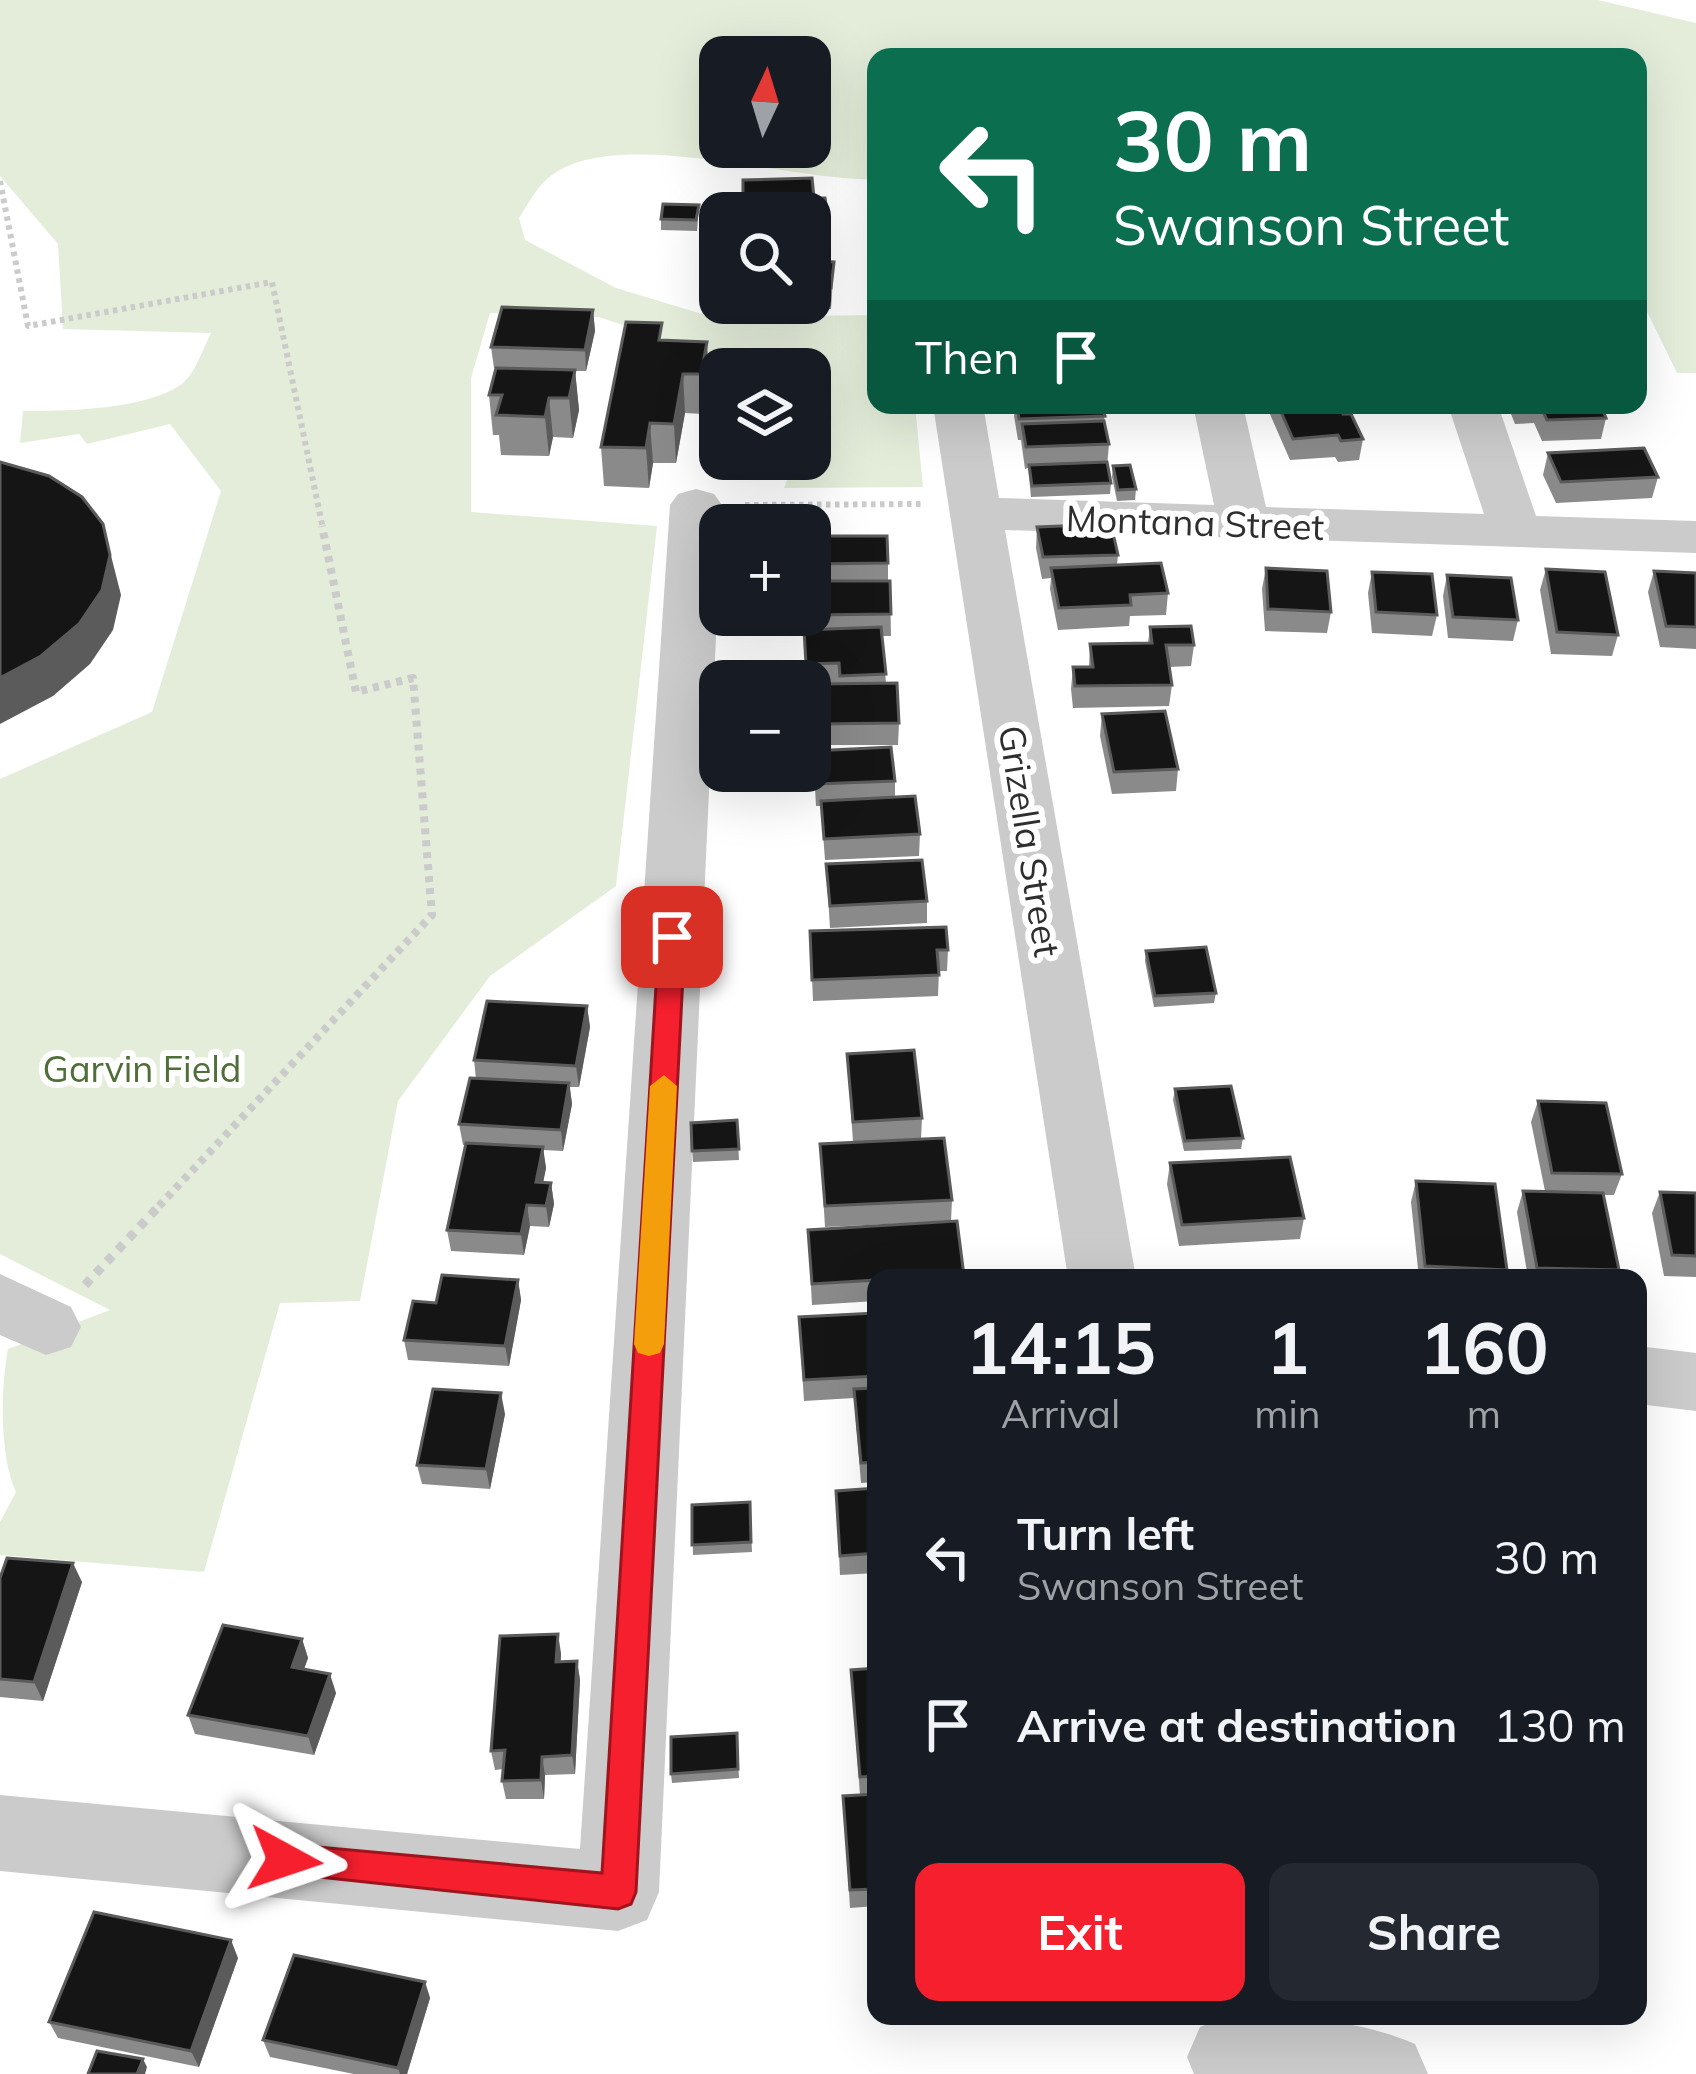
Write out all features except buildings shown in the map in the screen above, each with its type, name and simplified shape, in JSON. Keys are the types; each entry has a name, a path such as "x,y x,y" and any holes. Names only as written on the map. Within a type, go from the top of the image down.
{"street":[{"name":"Grizella Street","path":"960,414 1101,1269"},
{"path":"1219,414 1244,523"},
{"path":"1476,414 1516,534"},
{"path":"0,1833 618,1892 696,505"},
{"name":"Montana Street","path":"976,513 1696,537"},
{"path":"1647,1376 1696,1382"},
{"path":"1229,2049 1385,2074"}],"path":[{"path":"0,182 28,326 272,282 356,692 413,678 432,915 23,1314"},
{"path":"696,505 931,504 976,513"}],"green space":[{"name":"Garvin Field","path":"0,0 1598,0 1696,23 1696,373 1677,373 1647,311 1647,48 867,48 867,179 769,168 831,168 831,36 699,36 699,159 612,156 575,163 546,180 519,218 525,240 616,288 699,313 699,324 831,324 831,316 867,315 867,414 916,414 923,487 784,488 787,480 831,480 831,348 699,351 599,317 490,313 471,378 471,512 657,526 616,886 490,976 398,1101 360,1301 280,1303 204,1572 0,1555 0,1522 16,1492 3,1423 8,1349 110,1310 0,1254 0,779 152,712 221,491 170,424 87,444 79,434 20,443 23,411 106,407 168,392 187,379 211,333 63,329 58,244 0,176"}],"slow traffic":[{"path":"649,1344 664,1086"}],"route":[{"path":"285,1860 618,1892 672,937"}]}
